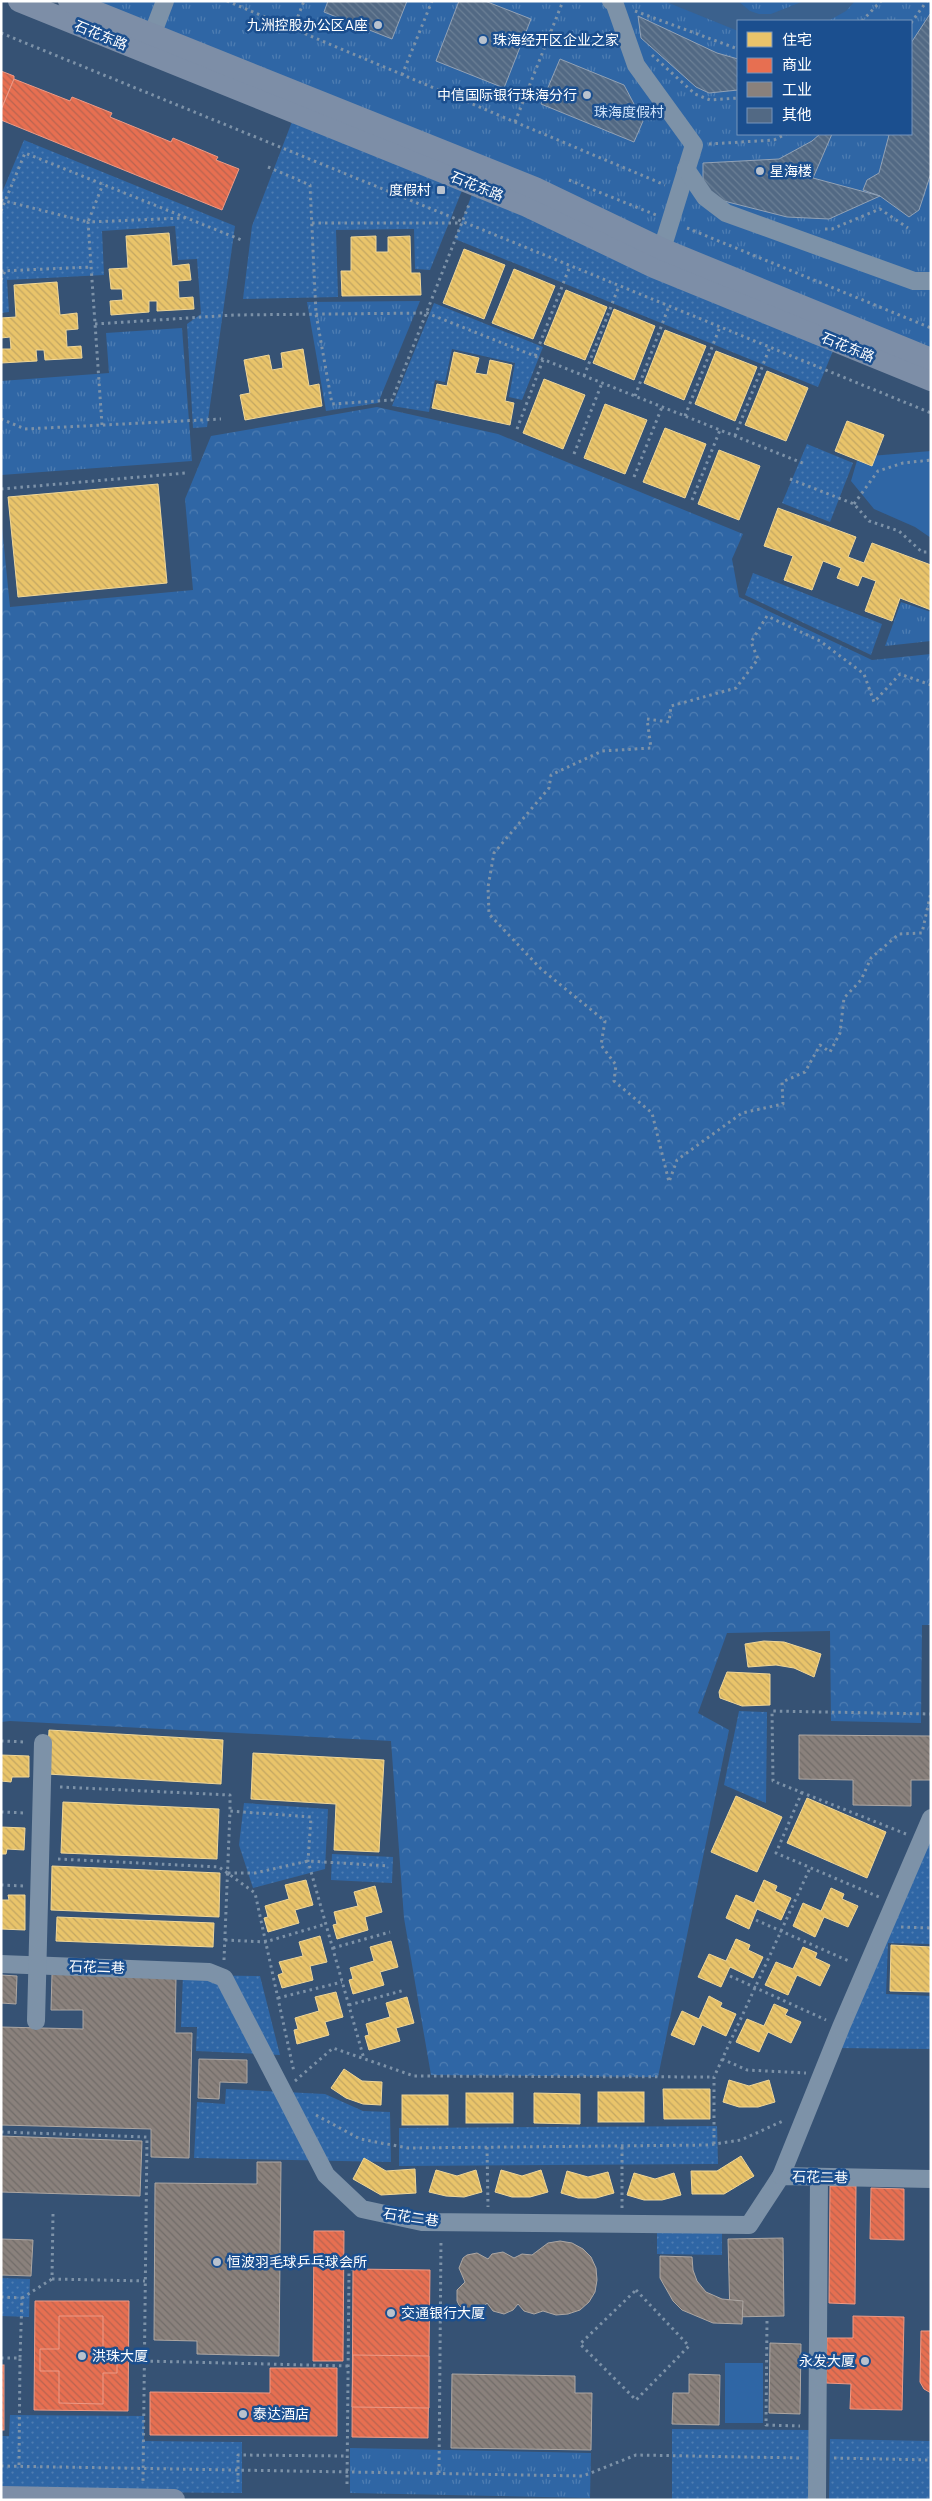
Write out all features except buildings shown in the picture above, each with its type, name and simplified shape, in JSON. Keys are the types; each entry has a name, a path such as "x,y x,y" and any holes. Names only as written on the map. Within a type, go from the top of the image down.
{"main road":[{"name":"石花东路","path":"19,1 527,206 654,267 931,380"},
{"name":"石花东路","path":"69,1 535,188 662,249 931,358"},
{"path":"1,2498 174,2500"}],"street":[{"path":"152,35 166,1"},
{"path":"613,2 636,65 694,145 662,249"},
{"path":"686,169 705,197 726,213 914,281 931,281"},
{"path":"36,2021 43,1743"},
{"path":"781,2176 865,1968 931,1818"},
{"name":"石花二巷","path":"1,1964 209,1972 224,1978 290,2085 326,2175 362,2209 422,2222 749,2225 781,2176 931,2179"},
{"path":"817,2500 820,2177"}],"path":[{"path":"227,1 680,191"},
{"path":"293,29 304,1"},
{"path":"402,75 432,1"},
{"path":"515,122 563,1"},
{"path":"863,20 881,1"},
{"path":"912,22 926,1"},
{"path":"613,2 737,49"},
{"path":"624,30 696,94 710,100 737,98"},
{"path":"1,33 931,412"},
{"path":"694,145 774,140 784,135"},
{"path":"1,211 3,201 26,153 244,241"},
{"path":"268,167 310,185 316,314 332,404 392,400 476,186"},
{"path":"102,425 88,222 104,184"},
{"path":"3,201 88,222 185,218"},
{"path":"824,229 832,229 880,208 908,228"},
{"path":"312,223 462,222"},
{"path":"535,356 570,266"},
{"path":"1,280 3,271 91,267"},
{"path":"584,376 619,286"},
{"path":"635,396 670,306"},
{"path":"95,324 234,316 427,313 805,464"},
{"path":"685,416 720,327"},
{"path":"735,436 770,347"},
{"path":"517,429 543,360"},
{"path":"574,454 602,383"},
{"path":"634,477 662,407"},
{"path":"1,420 25,429 221,418"},
{"path":"692,500 720,430"},
{"path":"854,504 878,471 903,462 931,460"},
{"path":"1,489 186,473"},
{"path":"790,478 854,504 869,521 899,531 922,552 931,552"},
{"path":"931,685 900,674 874,702 864,674 820,641 767,616 751,642 758,659 736,688 671,706 669,722 647,719 651,748 602,751 551,775 549,788 494,853 488,887 489,914 541,969 605,1021 601,1045 616,1065 614,1081 652,1114 668,1182 677,1160 742,1113 783,1104 782,1082 805,1072 820,1045 830,1052 840,1033 844,998 861,980 871,958 899,934 922,933 931,892"},
{"path":"920,1840 773,1781 772,1711 931,1714"},
{"path":"1,1741 43,1743"},
{"path":"42,1786 230,1794 224,1978"},
{"path":"802,1792 776,1854 893,1903"},
{"path":"230,1810 310,1817 308,1861 364,2060"},
{"path":"1,1812 41,1814"},
{"path":"40,1859 219,1867 255,1894 278,1998 290,2085"},
{"path":"227,1873 255,1873 308,1861 388,1866"},
{"path":"714,2144 714,2076 810,1868"},
{"path":"756,1920 865,1968"},
{"path":"225,1940 265,1942 326,1924"},
{"path":"884,1926 931,1928"},
{"path":"333,1948 390,1932"},
{"path":"730,1976 841,2027"},
{"path":"278,1998 342,1982"},
{"path":"349,2006 405,1990"},
{"path":"290,2085 333,2048 414,2076 714,2076"},
{"path":"722,2060 747,2070 821,2074"},
{"path":"313,2113 360,2139 408,2148 714,2144 741,2140 772,2128 800,2111 810,2102"},
{"path":"1,2132 147,2136 142,2499"},
{"path":"622,2145 622,2224"},
{"path":"487,2147 488,2222"},
{"path":"52,2279 54,2214"},
{"path":"438,2474 441,2222"},
{"path":"347,2484 349,2272 361,2257"},
{"path":"1,2297 22,2298 52,2279 145,2281"},
{"path":"636,2290 689,2346 636,2400 580,2344 636,2290"},
{"path":"19,2466 22,2298"},
{"path":"767,2321 766,2425 818,2426"},
{"path":"1,2358 20,2358"},
{"path":"144,2361 348,2366"},
{"path":"238,2482 238,2455 347,2456"},
{"path":"1,2466 583,2476 636,2455 931,2460"}],"green space":[{"name":"珠海度假村","path":"70,1 931,1 931,358"},
{"path":"293,119 463,188 430,270 415,269 414,229 336,230 338,297 243,299 252,226"},
{"path":"24,140 235,226 207,427 193,428 187,324 201,314 197,259 178,260 175,226 102,231 104,275 7,280 9,312 1,313 1,195"},
{"path":"474,189 835,346 818,387 455,239"},
{"path":"420,301 378,403 326,411 307,302"},
{"path":"434,303 543,347 522,400 509,397 515,363 452,349 445,382 435,380 429,412 392,406"},
{"path":"182,328 192,461 1,475 1,381 109,373 106,333"},
{"path":"377,407 498,434 743,534 732,559 739,597 872,660 931,654 931,1625 922,1625 921,1723 831,1721 830,1631 727,1633 698,1713 729,1730 658,2077 431,2075 404,1918 391,1741 1,1722 1,517 10,607 193,590 185,499 211,436"},
{"path":"807,444 853,463 830,522 782,503"},
{"path":"931,451 931,538 915,527 874,509 851,481 858,457"},
{"path":"753,573 882,624 871,655 745,595"},
{"path":"901,602 931,612 931,641 885,646"},
{"path":"739,1711 767,1712 766,1803 724,1785"},
{"path":"244,1803 328,1809 325,1869 253,1888 239,1845"},
{"path":"931,1838 931,1944 888,1943 886,1994 931,1996 931,2049 836,2048"},
{"path":"332,1854 393,1857 392,1883 331,1880"},
{"path":"183,1975 260,1976 280,2055 196,2051 197,2027 181,2027"},
{"path":"226,2089 325,2094 363,2111 390,2112 391,2162 194,2158 197,2102 225,2104"},
{"path":"717,2126 718,2164 399,2166 399,2128"},
{"path":"657,2228 722,2228 722,2255 657,2254"},
{"path":"1,2278 30,2279 29,2317 1,2316"},
{"path":"725,2363 763,2363 763,2423 725,2423"},
{"path":"10,2415 144,2416 144,2441 242,2442 242,2493 1,2491 1,2436 9,2436"},
{"path":"672,2429 811,2430 811,2500 672,2499"},
{"path":"830,2439 931,2441 931,2500 829,2500"},
{"path":"350,2448 591,2453 590,2498 350,2493"}],"shaded area":[{"path":"664,1 738,1 750,11 759,14 771,14 804,1 855,1 846,11 830,20 737,20 737,31"}],"place":[{"name":"九洲控股办公区A座","path":"378,25"},
{"name":"珠海经开区企业之家","path":"483,40"},
{"name":"中信国际银行珠海分行","path":"587,95"},
{"name":"星海楼","path":"760,171"},
{"name":"度假村","path":"441,190"},
{"name":"恒波羽毛球乒乓球会所","path":"217,2262"},
{"name":"交通银行大厦","path":"391,2313"},
{"name":"洪珠大厦","path":"82,2356"},
{"name":"永发大厦","path":"865,2361"},
{"name":"泰达酒店","path":"243,2414"}]}
